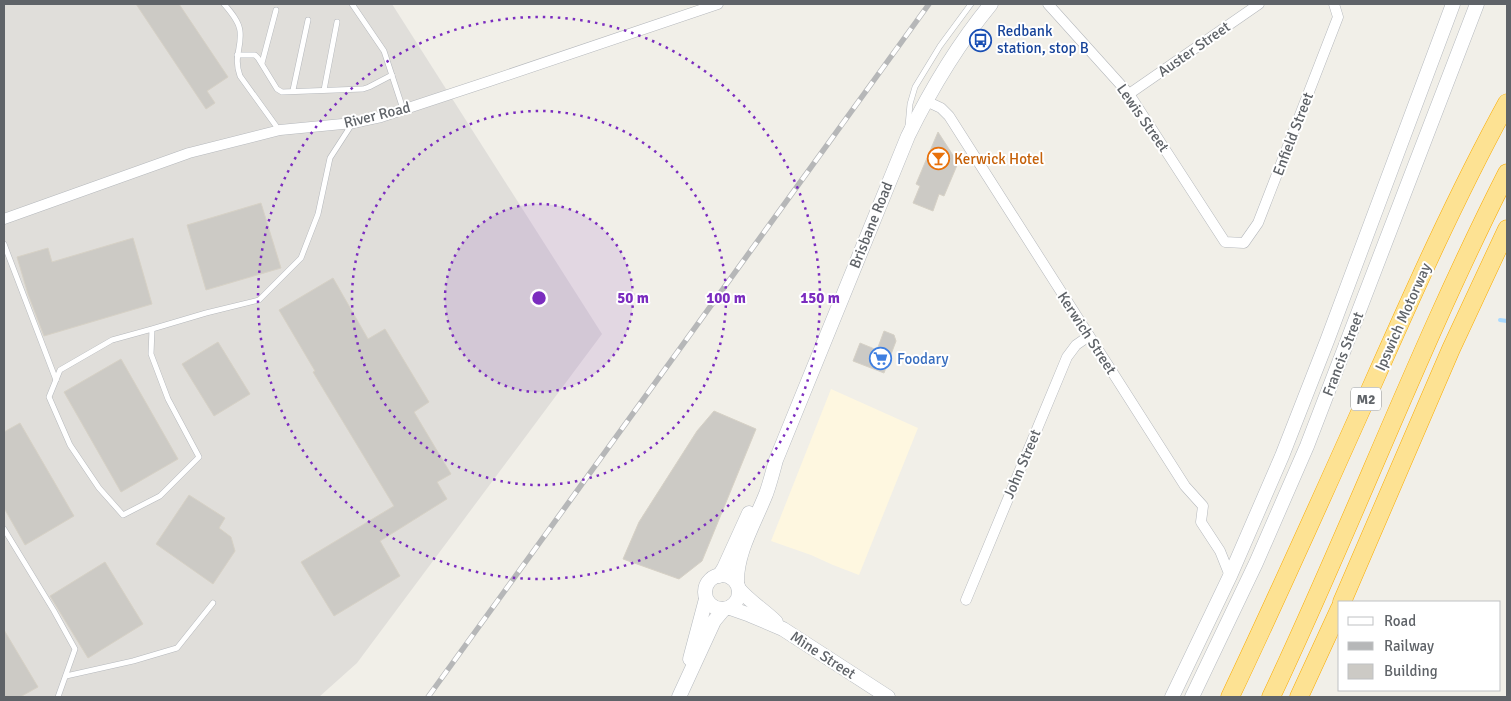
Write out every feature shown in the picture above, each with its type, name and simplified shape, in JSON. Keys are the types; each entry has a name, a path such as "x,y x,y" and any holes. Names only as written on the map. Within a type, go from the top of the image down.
{"highway":[{"name":"Ipswich Motorway","path":"1230,697 1419,280 1465,184 1507,103"},
{"name":"M2","path":"1271,697 1326,577 1448,294 1507,173"},
{"path":"1342,601 1451,349 1507,229"},
{"path":"1299,697 1338,612"}],"main road":[{"name":"Brisbane Road","path":"738,586 736,573 740,559 767,491 776,460 908,136 926,101 959,47 991,4"},
{"name":"Francis Street","path":"1172,697 1230,576 1282,456 1453,4"},
{"name":"Francis Street","path":"1192,697 1256,563 1307,446 1477,4"},
{"name":"Brisbane Road","path":"719,576 760,488 776,460"},
{"path":"727,576 733,579 738,586 738,599 714,621 681,692 706,599 706,587 713,578 727,576"},
{"name":"Mine Street","path":"738,586 746,597 770,615 783,630"},
{"path":"706,599 713,607 727,608"},
{"name":"Mine Street","path":"727,608 750,615 783,630 888,697"}],"street":[{"name":"River Road","path":"4,219 189,153 280,130 353,123 381,117 718,4"},
{"name":"Lewis Street","path":"1048,4 1129,94 1225,242"},
{"name":"Auster Street","path":"1129,94 1259,4"},
{"name":"Enfield Street","path":"1225,242 1244,243 1258,224 1338,17 1334,4"},
{"name":"Kerwich Street","path":"926,101 941,108 949,116 1185,486 1203,506 1201,522 1220,551 1230,576"},
{"name":"John Street","path":"966,600 1067,357 1076,345 1089,336"}],"lane":[{"path":"224,4 237,20 240,30 236,65 240,76 280,130"},
{"path":"352,4 384,51 402,109"},
{"path":"908,136 910,104 915,87 940,46 971,4"},
{"path":"262,63 276,10"},
{"path":"293,90 308,20"},
{"path":"324,90 337,22"},
{"path":"237,55 254,55 262,63 277,89 282,92 293,90 364,89 392,75"},
{"path":"152,329 151,354 168,399 199,457 160,496 123,515 99,488 70,445 49,397 60,370 112,340 206,313 259,300 302,258 318,214 330,158 353,123"},
{"path":"4,244 56,380"},
{"path":"4,529 75,649 58,697"},
{"path":"66,676 133,661 177,648 214,603"}],"shaded area":[{"path":"4,4 392,4 602,334 357,663 319,697 4,697"},
{"path":"831,389 918,428 859,575 771,541"}],"building":[{"path":"136,4 179,4 228,77 207,91 215,103 206,109"},
{"path":"938,132 958,163 944,196 939,194 933,211 913,203 920,186 916,184"},
{"path":"261,203 281,268 206,290 187,225"},
{"path":"133,238 152,304 44,336 28,294 17,257 48,248 52,262"},
{"path":"333,278 368,339 385,329 429,402 414,412 451,474 437,482 447,499 380,541 400,576 334,616 301,562 394,506 313,372 315,371 279,310"},
{"name":"Foodary","path":"884,331 894,335 896,341 884,373 853,361 860,343 877,350"},
{"path":"218,342 250,394 214,416 182,364"},
{"path":"121,359 178,459 121,492 64,392"},
{"path":"714,411 756,429 702,561 679,579 623,559 639,522 697,431"},
{"path":"20,423 74,516 25,545 4,508 4,432"},
{"path":"189,495 225,518 219,528 231,537 235,551 213,584 156,544"},
{"path":"105,562 143,624 88,658 50,596"},
{"path":"4,630 38,687 20,697 4,697"}],"waterway":[{"path":"1500,320 1507,321"}],"railway":[{"path":"428,697 929,4"}],"place":[{"name":"Redbank station, stop B","path":"981,40"},
{"name":"Kerwick Hotel","path":"938,159"},
{"name":"Foodary","path":"881,359"}]}
